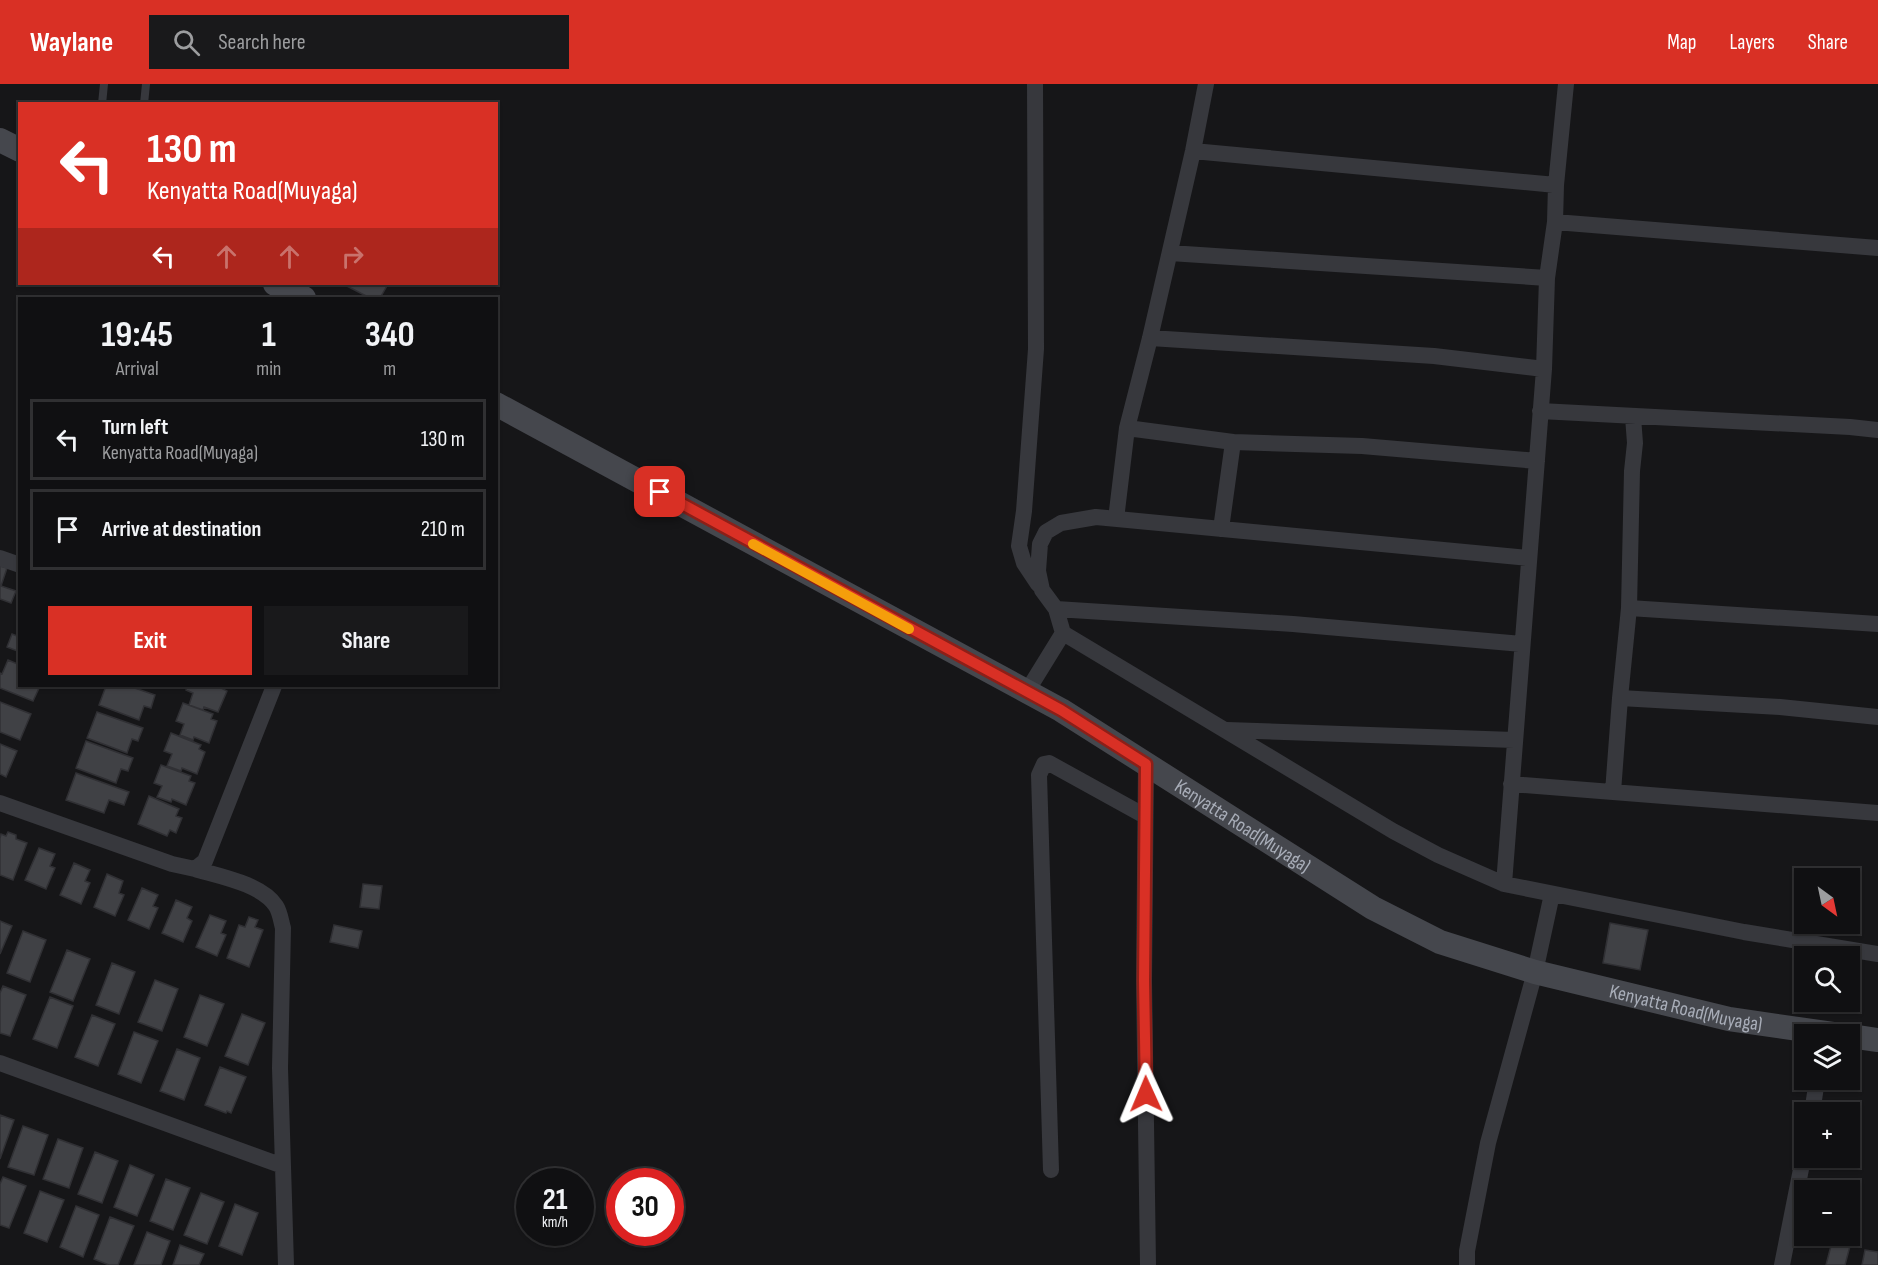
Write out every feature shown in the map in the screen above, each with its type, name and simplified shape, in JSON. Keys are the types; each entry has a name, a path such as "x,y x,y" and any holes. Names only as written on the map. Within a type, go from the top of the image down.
{"main road":[{"path":"0,140 18,149"},
{"path":"277,285 298,297"},
{"name":"Kenyatta Road(Muyaga)","path":"498,405 1061,710 1373,908 1440,942 1535,972 1729,1019 1794,1029"},
{"path":"1860,1037 1878,1040"}],"street":[{"path":"1035,84 1036,349 1024,511 1019,546 1024,563 1056,609 1063,633 1393,831 1438,855 1504,884 1744,932 1878,954"},
{"path":"1116,519 1127,428 1170,253 1206,84"},
{"path":"1504,884 1544,369 1547,278 1555,222 1556,185 1566,84"},
{"path":"1193,151 1556,185"},
{"path":"1555,222 1878,248"},
{"path":"1170,253 1547,278"},
{"path":"1150,338 1434,356 1544,369"},
{"path":"1540,411 1878,430"},
{"path":"1613,792 1629,608 1632,471 1635,443 1633,417"},
{"path":"1127,428 1233,442 1362,446 1537,461"},
{"path":"1221,529 1233,442"},
{"path":"1042,590 1038,571 1040,544 1046,532 1061,523 1096,517 1529,558"},
{"path":"0,558 18,564"},
{"path":"1629,608 1878,624"},
{"path":"1056,609 1293,624 1522,644"},
{"path":"1026,693 1063,633"},
{"path":"195,869 205,861 274,687"},
{"path":"1620,698 1780,706 1878,717"},
{"path":"1224,729 1514,740"},
{"path":"1051,1170 1039,787 1041,769 1044,764 1049,763 1145,816"},
{"path":"1146,764 1144,981 1149,1265"},
{"path":"1511,784 1878,813"},
{"path":"0,803 172,864 228,878 263,892 276,906 284,928 280,1068 286,1265"},
{"path":"1467,1265 1467,1251 1488,1143 1535,972 1552,894"},
{"path":"0,1063 283,1166"},
{"path":"1782,1265 1801,1168"}],"lane":[{"path":"102,102 104,84"},
{"path":"144,102 146,84"}],"building":[{"path":"345,285 387,285 381,297 368,297"},
{"path":"0,566 7,568 1,586 16,591 11,603 0,599"},
{"path":"12,634 17,636 18,634 18,651 7,647"},
{"path":"8,660 18,664 18,687 40,687 33,701 0,688 0,673 2,674"},
{"path":"106,687 132,687 155,695 151,708 144,706 139,720 99,705"},
{"path":"187,687 222,687 227,691 218,712 189,705 193,693 186,690"},
{"path":"0,702 31,714 20,740 0,732"},
{"path":"183,703 213,714 211,719 217,721 209,743 180,735 184,724 176,721"},
{"path":"97,712 143,728 138,741 132,739 127,753 87,738"},
{"path":"171,733 201,745 199,749 205,752 197,774 182,768 181,771 167,766 172,754 164,751"},
{"path":"86,741 133,758 128,771 121,769 116,783 76,768"},
{"path":"0,744 17,751 6,777 0,774"},
{"path":"161,765 191,776 189,781 195,783 186,805 172,799 171,802 157,797 162,786 154,783"},
{"path":"76,773 129,792 124,805 109,800 104,813 66,800"},
{"path":"149,796 179,809 176,816 182,818 176,833 170,830 167,836 138,824"},
{"path":"8,832 16,835 16,839 27,843 13,880 0,875 0,838 1,834 6,836"},
{"path":"39,848 55,854 50,866 55,868 46,889 25,880"},
{"path":"74,863 90,870 85,881 90,883 81,904 60,895"},
{"path":"107,874 123,881 119,893 124,895 115,916 94,907"},
{"path":"363,884 382,886 379,909 360,907"},
{"path":"142,888 158,895 153,906 158,908 149,929 128,920"},
{"path":"176,900 192,907 187,918 192,921 183,942 162,933"},
{"path":"210,915 226,921 221,933 226,935 217,956 196,947"},
{"path":"249,917 258,920 255,927 263,930 249,967 227,958 239,925 245,927"},
{"path":"0,921 12,926 0,954"},
{"path":"1610,923 1648,930 1640,970 1603,963"},
{"path":"334,925 362,931 358,948 330,942"},
{"path":"23,931 46,940 30,982 7,973"},
{"path":"67,950 90,959 73,1001 50,992"},
{"path":"112,963 135,972 119,1014 96,1005"},
{"path":"155,980 178,989 162,1031 138,1022"},
{"path":"3,986 26,995 10,1036 0,1033 0,993"},
{"path":"200,995 224,1004 207,1046 184,1037"},
{"path":"50,997 73,1006 57,1048 33,1039"},
{"path":"242,1014 265,1023 248,1065 225,1056"},
{"path":"92,1015 115,1024 98,1066 75,1057"},
{"path":"134,1032 158,1041 141,1083 118,1074"},
{"path":"177,1049 200,1058 184,1100 160,1091"},
{"path":"220,1067 246,1077 231,1113 205,1105"},
{"path":"0,1115 14,1120 0,1159"},
{"path":"23,1126 48,1135 34,1175 8,1167"},
{"path":"58,1139 83,1148 69,1188 43,1179"},
{"path":"95,1152 118,1161 102,1203 78,1194"},
{"path":"130,1165 154,1175 137,1216 114,1207"},
{"path":"3,1177 26,1186 9,1228 0,1225 0,1184"},
{"path":"166,1179 190,1188 173,1230 150,1221"},
{"path":"40,1191 64,1200 47,1242 24,1233"},
{"path":"201,1193 224,1202 207,1244 184,1235"},
{"path":"235,1204 258,1213 242,1255 219,1246"},
{"path":"76,1206 99,1215 83,1257 60,1247"},
{"path":"110,1217 134,1226 118,1265 109,1265 94,1259"},
{"path":"147,1232 170,1241 161,1265 134,1265"},
{"path":"180,1245 204,1254 199,1265 173,1265"},
{"path":"1831,1246 1850,1246 1845,1265 1826,1265"},
{"path":"1865,1250 1878,1252 1878,1265 1862,1265"}],"slow traffic":[{"path":"753,544 909,629"}],"route":[{"path":"660,492 1061,710 1146,764 1144,981 1146,1094"}]}
